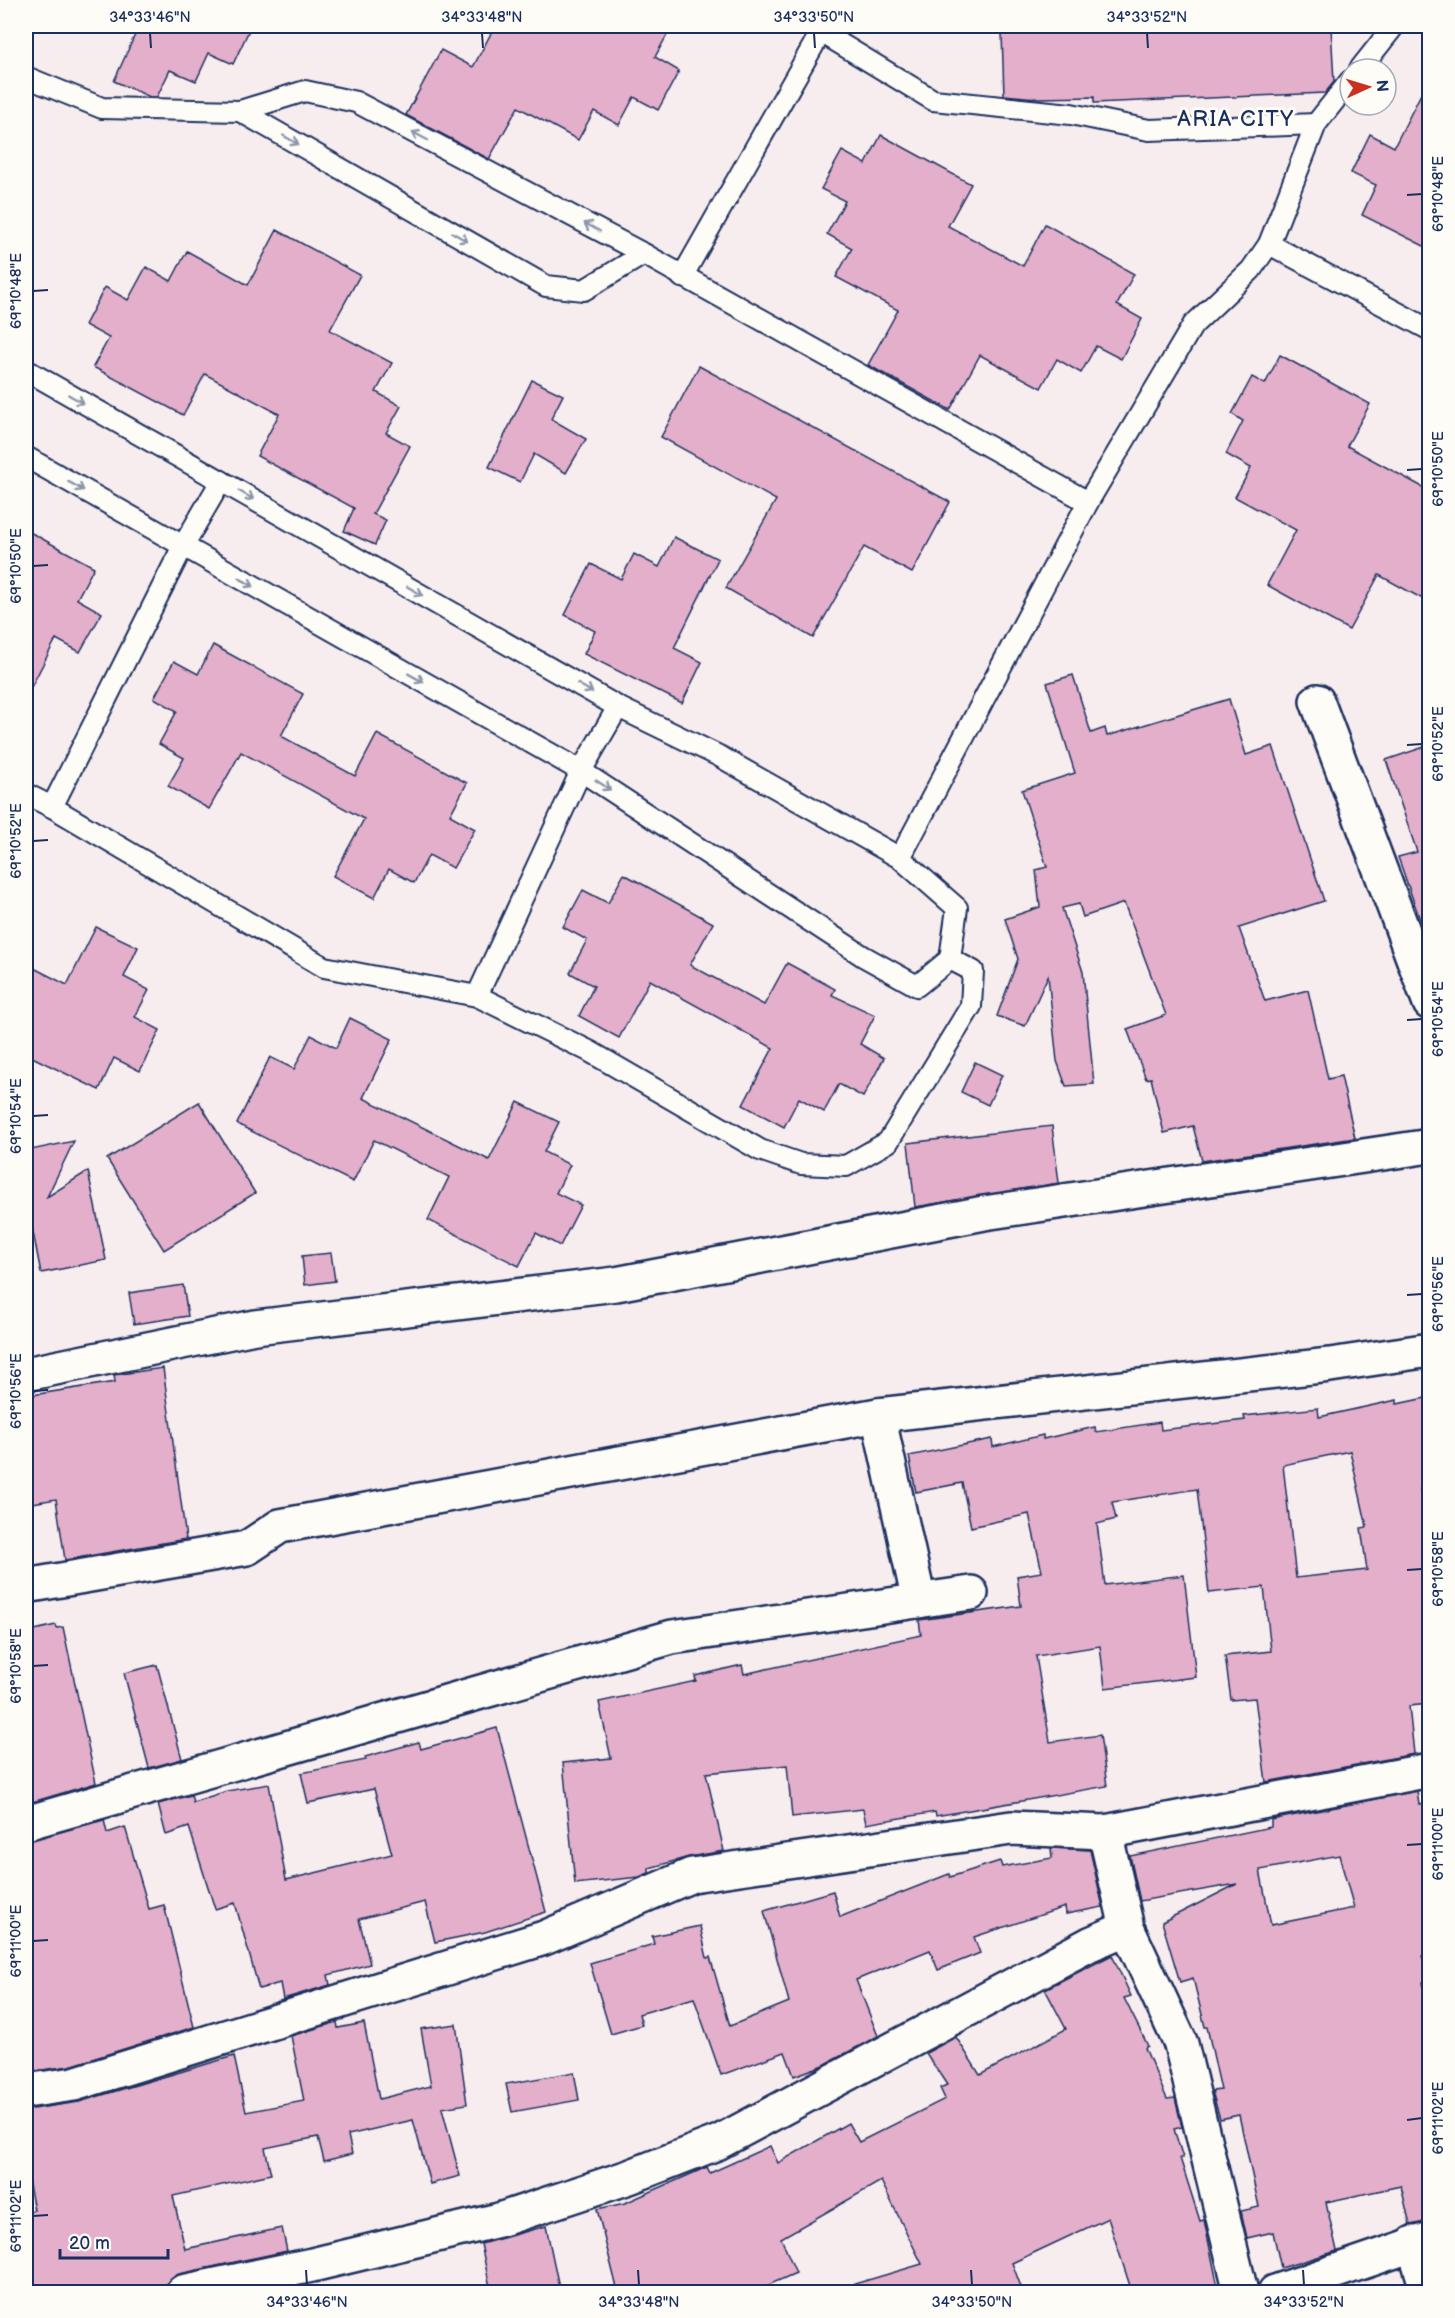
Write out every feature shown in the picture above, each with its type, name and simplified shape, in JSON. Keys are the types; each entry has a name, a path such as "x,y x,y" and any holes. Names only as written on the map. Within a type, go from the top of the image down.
{"street":[{"path":"1317,701 1426,984"},
{"path":"26,1374 255,1327 616,1284 984,1213 1430,1146"},
{"path":"26,1586 247,1548 280,1526 878,1415 1330,1365 1430,1350"},
{"path":"878,1415 919,1601"},
{"path":"26,1822 672,1637 971,1593"},
{"path":"26,2091 74,2084 544,1938 692,1875 1011,1828 1105,1832 1430,1770"},
{"path":"1105,1832 1127,1928 1181,2044 1241,2292"},
{"path":"183,2292 312,2265 499,2220 629,2177 719,2142 1080,1950 1127,1928"},
{"path":"1275,2292 1421,2241 1428,2292"}],"lane":[{"path":"1369,57 1394,26"},
{"path":"682,277 818,29 933,100 1071,114 1149,130 1316,124"},
{"path":"26,77 102,108 240,111 305,91 356,102 644,254 1088,502"},
{"path":"900,858 1088,502 1193,325 1251,270 1269,244 1298,176 1316,124 1338,96"},
{"path":"240,111 546,286 584,290 644,254"},
{"path":"1269,244 1430,330"},
{"path":"26,370 618,706 719,756 900,858 957,908 950,959 917,986 863,956 580,771 26,457"},
{"path":"52,807 183,546 221,481"},
{"path":"477,996 580,771 618,706"},
{"path":"26,794 52,807 324,967 477,996 589,1052 760,1150 801,1164 846,1166 888,1142 971,1006 973,971 950,959"}],"building":[{"path":"139,26 251,26 233,64 209,53 196,81 170,70 157,97 150,97 114,81"},
{"path":"495,26 672,26 655,57 679,71 658,110 634,97 619,125 594,111 578,140 518,107 489,159 406,115 441,50 473,67"},
{"path":"1091,26 1331,26 1334,82 1325,93 1094,103 1094,97 1037,98 1004,95 1002,33 1091,30"},
{"path":"1430,76 1430,249 1362,215 1376,185 1351,173 1370,134 1394,147"},
{"path":"881,135 971,184 948,226 1023,266 1045,224 1134,274 1117,305 1142,319 1121,359 1096,346 1081,373 1057,359 1041,388 980,355 950,410 868,365 898,310 836,277 852,248 827,234 845,201 821,189 842,151 866,164"},
{"path":"277,230 360,275 330,330 392,363 376,392 401,406 386,433 410,446 373,514 386,520 375,545 344,531 354,508 257,456 279,414 205,374 183,415 93,367 109,338 85,325 105,287 128,300 146,267 171,281 187,251 248,285"},
{"path":"1280,355 1370,404 1347,446 1430,491 1430,603 1379,575 1349,630 1267,585 1296,530 1235,497 1251,468 1226,454 1243,421 1232,414 1252,377 1265,384"},
{"path":"699,366 950,502 912,573 864,547 813,638 726,588 776,500 661,437"},
{"path":"532,380 563,395 551,419 586,439 566,473 534,454 520,482 489,467"},
{"path":"26,530 94,567 77,599 102,613 80,652 56,639 26,697"},
{"path":"674,537 718,559 674,648 702,662 682,703 584,654 595,631 565,615 591,564 621,579 634,554 659,567"},
{"path":"213,645 303,694 281,736 355,776 377,734 467,783 450,815 475,829 453,868 429,855 414,883 389,869 374,898 333,876 364,819 241,752 209,809 168,786 184,758 159,744 177,711 154,698 174,661 198,674"},
{"path":"1073,675 1091,733 1105,728 1107,736 1229,699 1246,755 1273,746 1324,901 1239,928 1265,1001 1308,990 1328,1079 1341,1076 1355,1138 1202,1161 1193,1126 1164,1133 1151,1078 1146,1079 1127,1029 1166,1015 1124,903 1083,917 1079,904 1062,908 1083,972 1094,1084 1066,1086 1057,1061 1048,976 1025,1026 997,1016 1018,959 1005,919 1040,907 1036,870 1047,867 1022,790 1075,773 1047,683"},
{"path":"1430,745 1430,934 1425,934 1398,857 1417,852 1386,760"},
{"path":"624,874 713,923 690,965 764,1005 787,963 835,989 832,995 875,1015 860,1044 884,1058 863,1097 839,1084 824,1112 799,1098 784,1127 743,1105 773,1048 650,980 619,1038 579,1016 594,986 570,973 587,940 563,927 583,890 608,903"},
{"path":"96,927 138,947 124,977 149,990 135,1017 160,1030 140,1071 114,1058 99,1090 26,1054 26,964 67,985"},
{"path":"350,1018 392,1039 363,1098 489,1160 518,1102 559,1122 544,1152 570,1165 556,1193 581,1205 560,1246 536,1233 519,1266 428,1220 449,1177 374,1140 353,1182 237,1124 270,1057 294,1069 311,1035 336,1048"},
{"path":"975,1062 1002,1075 988,1105 961,1092"},
{"path":"199,1102 255,1193 164,1250 107,1159"},
{"path":"1052,1126 1059,1183 915,1207 908,1143"},
{"path":"74,1141 47,1197 88,1171 106,1260 41,1273 32,1227 26,1241 26,1151"},
{"path":"331,1253 335,1281 305,1285 302,1256"},
{"path":"183,1285 188,1316 134,1324 129,1293"},
{"path":"163,1368 186,1539 65,1560 56,1499 26,1504 26,1396 115,1382 114,1375"},
{"path":"1430,1397 1430,1487 1420,1489 1428,1556 1423,1557 1430,1605 1430,1704 1409,1706 1414,1754 1266,1782 1255,1698 1231,1700 1225,1656 1271,1651 1264,1587 1209,1593 1197,1489 1112,1502 1116,1519 1097,1524 1105,1585 1184,1575 1196,1677 1105,1688 1100,1646 1036,1656 1050,1742 1100,1735 1107,1786 936,1816 935,1812 866,1824 863,1809 792,1817 787,1765 706,1773 724,1851 689,1857 649,1868 649,1873 639,1877 575,1884 563,1763 611,1758 599,1702 696,1681 695,1676 742,1665 744,1674 921,1635 919,1620 1021,1606 1017,1576 1042,1572 1029,1514 971,1527 962,1483 916,1492 909,1456 992,1439 993,1447 1043,1435 1043,1439 1095,1427 1096,1432 1160,1422 1161,1430 1245,1420 1244,1416 1318,1408 1319,1417 1397,1400 1397,1404","holes":["1350,1451 1367,1527 1361,1528 1367,1570 1296,1578 1283,1465"]},
{"path":"56,1625 57,1628 63,1627 96,1783 26,1804 26,1632"},
{"path":"157,1665 182,1759 149,1768 124,1673"},
{"path":"497,1728 546,1912 485,1932 435,1942 425,1902 359,1919 370,1964 328,1975 330,1985 283,1999 280,1983 259,1989 235,1903 215,1909 189,1827 166,1835 158,1804 191,1795 193,1802 227,1791 269,1784 286,1880 392,1854 374,1789 308,1803 301,1773 366,1760 365,1757 419,1742 421,1749"},
{"path":"1417,1791 1419,1805 1430,1803 1430,1955 1422,1956 1429,1980 1423,1982 1430,2025 1430,2221 1410,2225 1401,2186 1326,2202 1337,2251 1281,2268 1273,2232 1247,2238 1241,2211 1259,2207 1239,2115 1220,2119 1212,2091 1221,2090 1193,1978 1180,1982 1162,1922 1237,1884 1140,1901 1130,1856 1271,1827 1271,1820","holes":["1339,1855 1354,1908 1271,1925 1260,1870"]},
{"path":"104,1820 107,1833 125,1827 149,1909 164,1905 194,2027 70,2066 35,2071 26,2031 26,1841"},
{"path":"1051,1848 1090,1850 1103,1907 1066,1914 1065,1907 974,1937 980,1953 938,1970 930,1950 856,1980 878,2036 824,2065 794,2076 785,2052 721,2075 694,1998 639,2014 642,2025 611,2034 590,1963 654,1944 652,1936 700,1926 707,1958 710,1957 730,2026 789,2002 764,1911 833,1891 840,1917 949,1874 950,1877 1000,1861 1002,1867 1052,1858"},
{"path":"1112,1955 1131,1996 1124,1998 1148,2046 1145,2048 1167,2099 1175,2098 1182,2127 1174,2129 1183,2158 1180,2158 1200,2221 1204,2220 1219,2292 1132,2292 1108,2218 1012,2263 1023,2292 852,2292 851,2285 922,2264 881,2181 781,2238 796,2273 752,2292 618,2292 597,2209 625,2203 707,2167 710,2173 770,2146 778,2163 848,2123 859,2142 945,2099 940,2088 947,2085 926,2053 956,2037 980,2075 1066,2029 1045,1989"},
{"path":"337,2022 338,2028 364,2023 379,2099 431,2086 421,2029 456,2024 467,2104 442,2108 460,2176 430,2184 413,2120 348,2135 352,2154 324,2161 318,2137 265,2148 271,2174 173,2196 185,2249 282,2228 287,2251 179,2274 171,2278 167,2284 130,2292 26,2292 26,2212 34,2210 26,2170 26,2110 79,2102 234,2056 246,2112 304,2101 291,2036"},
{"path":"574,2072 579,2100 512,2112 506,2084"},
{"path":"546,2226 560,2292 491,2292 481,2244"}],"district":[{"name":"ARIA CITY","path":"1236,118"}]}
